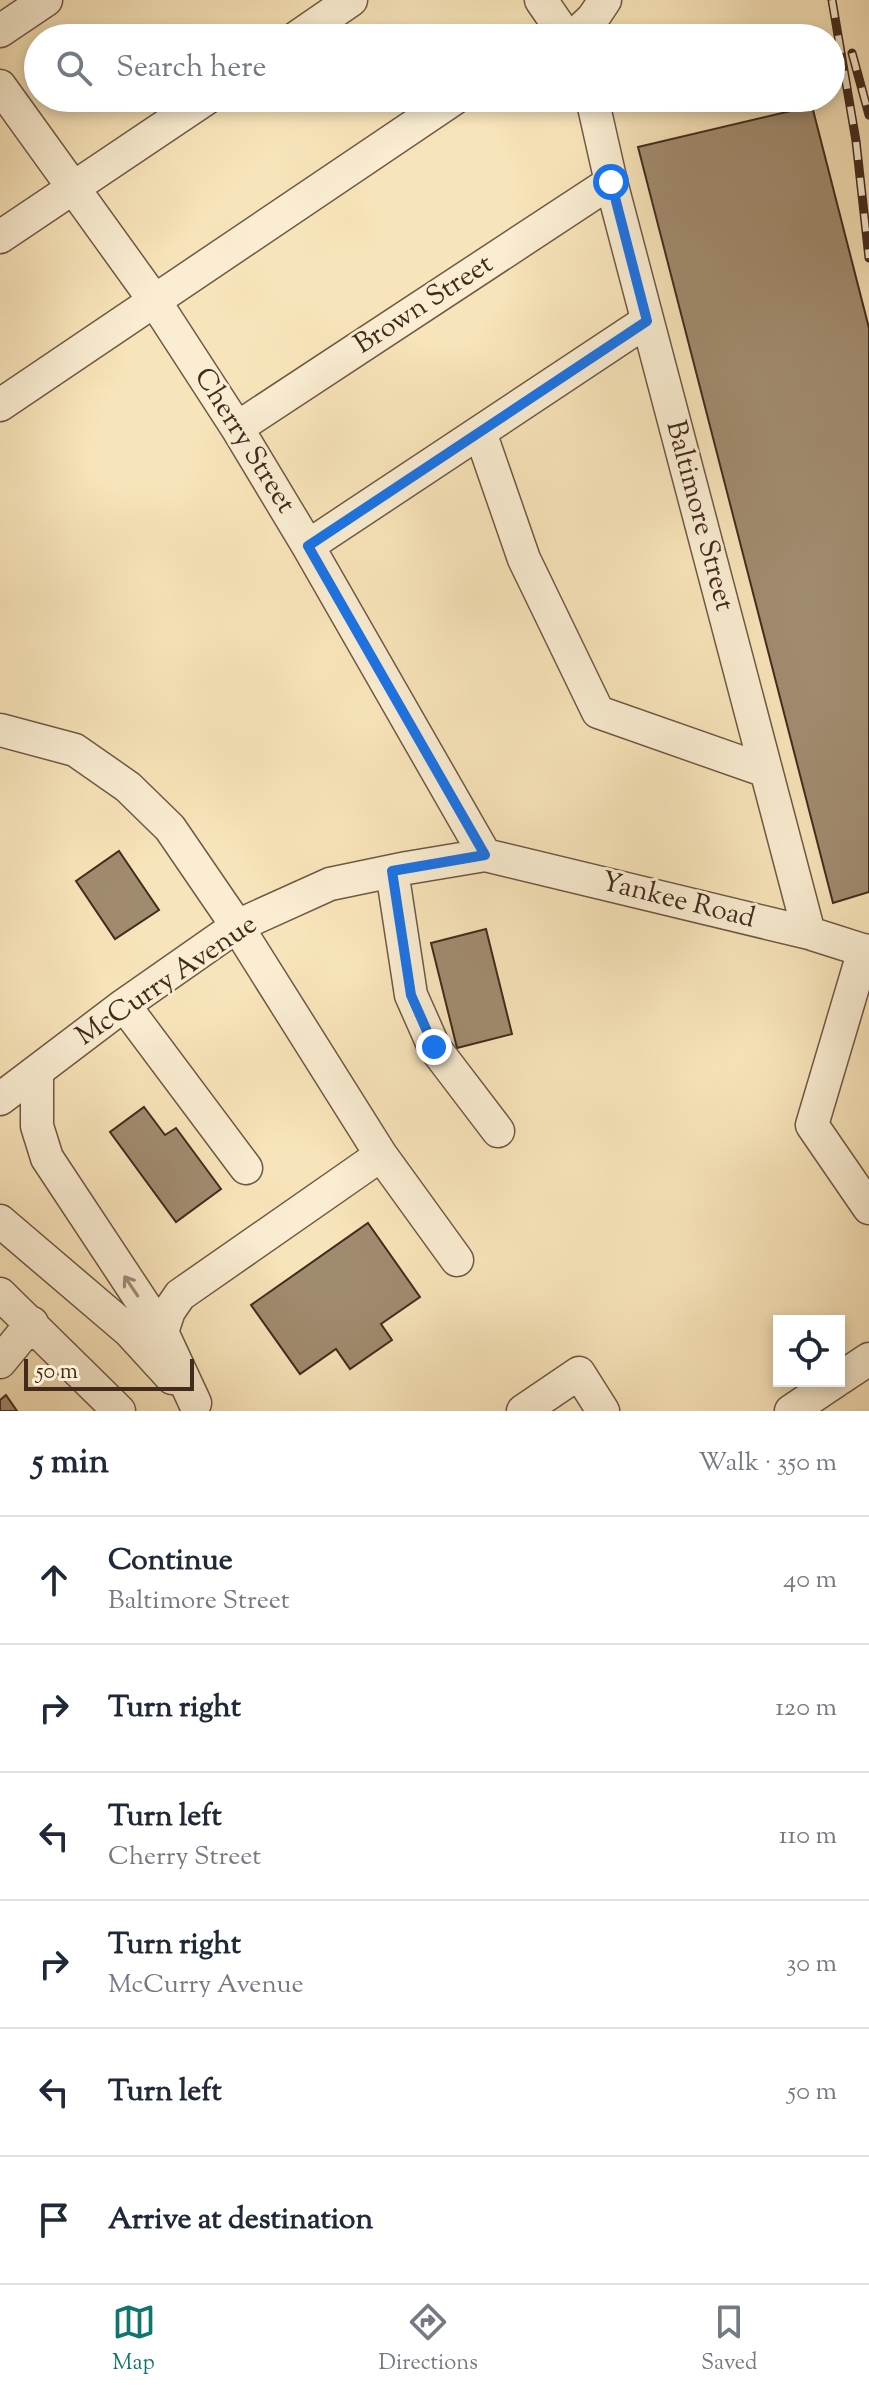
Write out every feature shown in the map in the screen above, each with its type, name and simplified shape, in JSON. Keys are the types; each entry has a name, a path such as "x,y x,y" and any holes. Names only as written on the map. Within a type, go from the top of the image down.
{"street":[{"path":"0,31 46,0"},
{"path":"316,24 351,0"},
{"path":"541,0 555,24"},
{"path":"582,24 593,18 605,0"},
{"name":"Cherry Street","path":"0,86 154,300 237,428 485,855"},
{"path":"0,237 186,112"},
{"path":"0,405 434,112"},
{"name":"Baltimore Street","path":"595,112 647,321 809,933"},
{"name":"Brown Street","path":"237,428 611,182"},
{"path":"308,546 647,321"},
{"path":"480,432 524,559 598,712 766,771"},
{"path":"0,730 75,750 128,787 170,828 237,926 381,1155 457,1260"},
{"name":"McCurry Avenue","path":"0,1099 124,1005 237,926 330,884 485,855"},
{"name":"Yankee Road","path":"485,855 809,933 866,951"},
{"path":"392,871 411,995 434,1047 498,1131"},
{"path":"866,951 812,1125 869,1208"},
{"path":"124,1005 246,1168"},
{"path":"37,1073 37,1126 47,1158 162,1332 198,1407"},
{"path":"162,1332 169,1311 180,1295 381,1155"},
{"path":"0,1221 129,1331 198,1407"},
{"path":"0,1294 119,1411"},
{"path":"0,1362 32,1323"},
{"path":"845,1375 869,1359"},
{"path":"523,1411 579,1373 603,1411"},
{"path":"791,1411 827,1387"}],"building":[{"path":"787,112 814,112 869,328 869,892 833,903 638,147"},
{"path":"119,851 159,910 115,939 76,881"},
{"path":"486,929 512,1034 457,1048 431,943"},
{"path":"144,1107 165,1135 176,1128 221,1189 176,1222 110,1132"},
{"path":"368,1223 420,1297 381,1324 392,1340 350,1369 336,1349 300,1374 251,1305"},
{"path":"6,1395 17,1411 0,1411 0,1400"}],"railway":[{"path":"832,0 836,24"},
{"path":"852,53 869,115"},
{"path":"845,76 856,141 869,258"}],"route":[{"path":"434,1047 411,995 392,871 485,855 308,546 647,321 611,182"}]}
